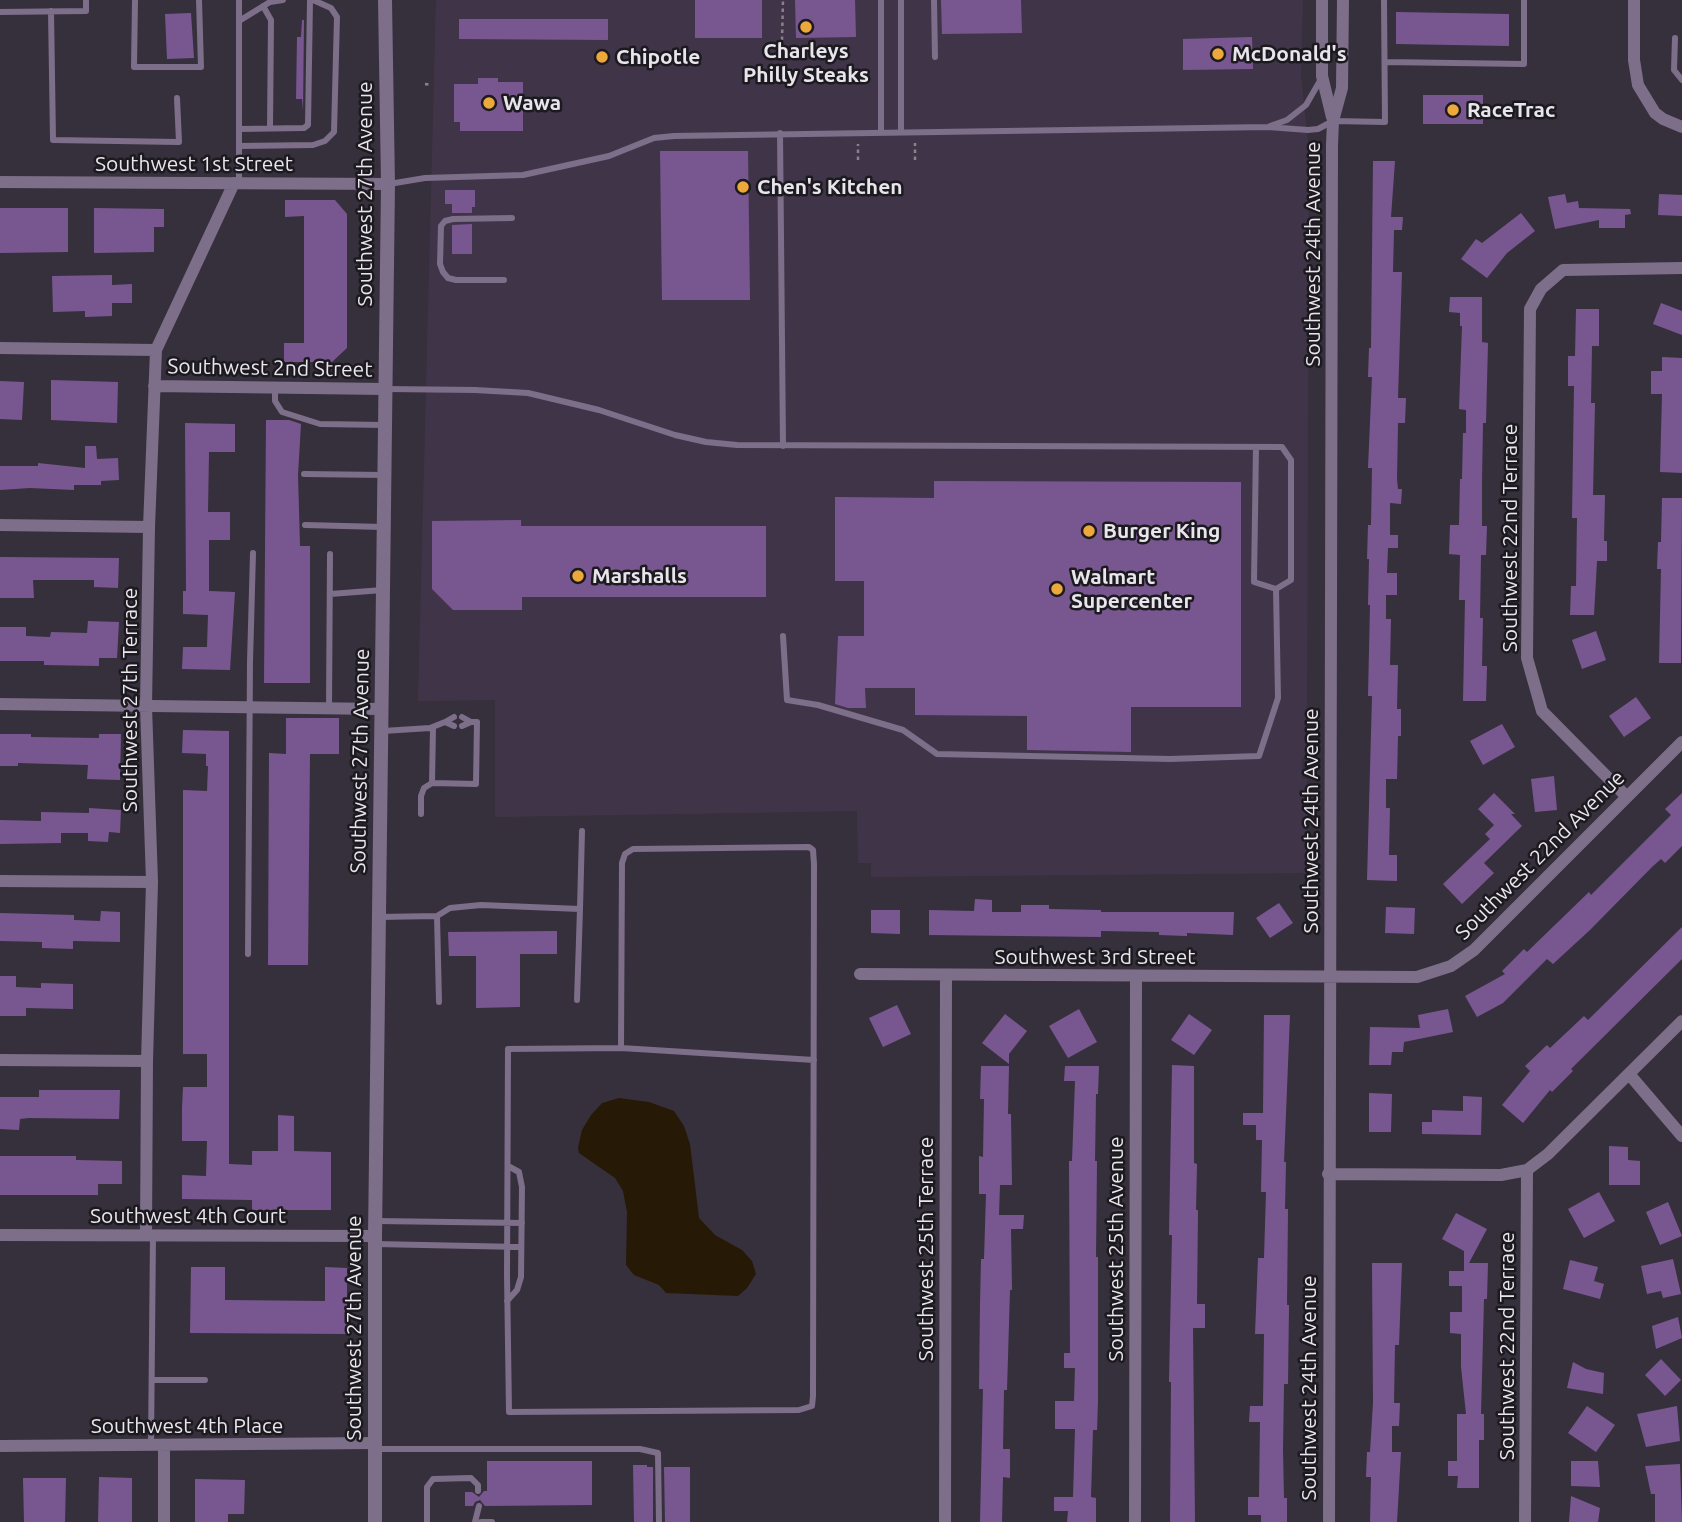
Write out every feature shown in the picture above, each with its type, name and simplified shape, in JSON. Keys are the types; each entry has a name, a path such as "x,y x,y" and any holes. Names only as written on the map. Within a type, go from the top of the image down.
{"street":[{"name":"Southwest 27th Avenue","path":"375,1522 375,1221 388,184 385,0"},
{"name":"Southwest 24th Avenue","path":"1322,0 1322,76 1333,121 1329,1522"},
{"name":"Southwest 24th Avenue","path":"1333,121 1342,88 1343,0"},
{"path":"1634,0 1634,60 1638,85 1655,113 1682,127"},
{"name":"Southwest 1st Street","path":"0,182 388,184"},
{"name":"Southwest 27th Terrace","path":"149,1235 146,1061 152,882 146,706 156,350 236,183"},
{"name":"Southwest 22nd Terrace","path":"1626,796 1542,710 1527,658 1530,309 1541,289 1563,271 1682,268"},
{"name":"Southwest 2nd Street","path":"0,348 156,350"},
{"name":"Southwest 2nd Street","path":"154,386 385,389"},
{"path":"0,525 149,527"},
{"path":"0,704 382,709"},
{"name":"Southwest 22nd Avenue","path":"1329,977 1417,977 1451,966 1474,950 1682,742"},
{"path":"0,881 152,882"},
{"name":"Southwest 3rd Street","path":"860,974 1329,977"},
{"name":"Southwest 25th Terrace","path":"945,1522 946,976"},
{"name":"Southwest 25th Avenue","path":"1135,1522 1136,976"},
{"path":"1328,1174 1501,1175 1527,1170 1548,1154 1682,1021"},
{"path":"0,1060 146,1061"},
{"path":"1629,1074 1682,1136"},
{"name":"Southwest 22nd Terrace","path":"1525,1522 1527,1170"},
{"name":"Southwest 4th Court","path":"0,1235 375,1240"},
{"name":"Southwest 4th Place","path":"0,1446 375,1446"},
{"path":"158,1446 164,1522"}],"lane":[{"path":"0,12 86,11 86,0"},
{"path":"135,0 134,66 201,67 198,0"},
{"path":"236,183 239,146 239,0"},
{"path":"239,21 270,2 283,0"},
{"path":"239,129 304,128 309,125 312,0 331,8 337,17 334,132 325,141 313,145 239,146"},
{"path":"881,0 881,132"},
{"path":"901,0 901,132"},
{"path":"934,0 935,57"},
{"path":"388,184 425,178 523,175 609,156 654,138 674,136 1268,127 1308,130 1318,129 1333,121 1385,122 1384,0"},
{"path":"1385,62 1524,64 1524,0"},
{"path":"263,6 271,20 270,128"},
{"path":"51,11 53,140 179,142 177,98"},
{"path":"1675,38 1674,70 1682,80"},
{"path":"1268,127 1287,120 1306,106 1322,76"},
{"path":"780,134 783,446"},
{"path":"504,280 449,278 440,264 441,226 445,221 453,219 512,218"},
{"path":"275,387 275,401 282,412 320,425 385,425"},
{"path":"385,389 475,390 528,394 590,408 706,442 783,446 1282,447 1291,460 1291,580 1276,589 1254,582 1256,447"},
{"path":"304,474 384,475"},
{"path":"305,525 383,527"},
{"path":"248,954 253,553"},
{"path":"329,708 330,554"},
{"path":"783,636 787,700 818,705 903,730 937,754 1170,759 1259,756 1278,698 1276,589"},
{"path":"330,594 383,590"},
{"path":"381,732 433,727 458,717 471,722"},
{"path":"421,814 421,796 424,788 432,783 477,784 477,722 458,726 445,722"},
{"path":"432,783 433,727"},
{"path":"577,1000 582,831"},
{"path":"621,1048 622,863 625,853 632,849 813,850 814,1060 813,1382 811,1406 799,1410 509,1412 508,1049 621,1048 814,1060"},
{"path":"379,917 437,916 450,908 481,905 580,909"},
{"path":"437,916 439,1002"},
{"path":"507,1301 517,1290 521,1278 522,1223 522,1187 519,1172 508,1166"},
{"path":"375,1221 522,1223"},
{"path":"149,1235 152,1380 158,1446"},
{"path":"375,1240 521,1247"},
{"path":"152,1380 205,1380"},
{"path":"375,1446 640,1449 658,1453 659,1522"},
{"path":"428,1522 427,1487 433,1479 471,1478 478,1485 478,1491"},
{"path":"475,1522 479,1506"},
{"path":"481,1522 492,1522"}],"path":[{"path":"782,40 783,0"},
{"path":"425,84 430,85"},
{"path":"915,160 916,140"},
{"path":"858,160 859,141"}],"shaded area":[{"path":"436,0 1303,0 1301,76 1309,152 1307,757 1302,758 1302,779 1307,779 1307,873 871,877 871,863 858,863 857,811 495,817 495,700 418,701"},
{"path":"619,1098 649,1102 674,1111 684,1126 690,1144 699,1218 715,1235 742,1250 752,1261 756,1274 738,1296 666,1293 659,1285 634,1275 626,1265 627,1212 623,1191 615,1178 579,1153 578,1148 582,1130 591,1115 602,1103"}],"building":[{"path":"695,0 762,0 762,38 695,38"},
{"path":"795,0 855,0 856,37 796,38"},
{"path":"941,0 1021,0 1022,33 942,34"},
{"path":"1396,12 1509,14 1509,46 1396,44"},
{"path":"191,13 194,58 167,59 165,14"},
{"path":"459,19 608,19 608,40 459,39"},
{"path":"302,20 303,111 302,99 296,99 297,37 301,37"},
{"name":"McDonald's","path":"1252,37 1253,69 1183,70 1183,39"},
{"name":"Wawa","path":"478,78 498,78 498,82 523,82 523,131 460,131 460,122 454,122 454,84 478,84"},
{"name":"RaceTrac","path":"1423,95 1483,95 1483,124 1423,124"},
{"path":"660,151 748,151 750,300 662,300"},
{"path":"1373,161 1395,161 1391,217 1403,217 1402,230 1394,230 1393,272 1402,272 1398,398 1406,398 1405,423 1398,423 1397,479 1398,489 1402,489 1401,504 1390,503 1390,535 1398,535 1398,548 1388,548 1387,573 1397,573 1397,595 1386,595 1386,619 1391,619 1390,665 1398,665 1397,709 1401,709 1397,779 1386,779 1386,808 1390,808 1389,855 1397,855 1397,881 1367,880 1372,696 1368,696 1370,605 1367,559 1368,525 1371,525 1372,468 1368,468 1372,377 1368,377 1371,348"},
{"path":"445,190 475,190 475,207 472,207 472,213 452,213 452,204 445,204"},
{"path":"1565,194 1567,203 1578,201 1579,208 1630,209 1631,214 1625,215 1625,228 1599,228 1599,220 1555,229 1548,197"},
{"path":"1659,194 1682,195 1682,216 1658,215"},
{"path":"285,200 335,200 347,214 347,348 332,362 284,362 284,343 304,343 304,216 285,217"},
{"path":"0,208 68,208 68,252 0,253"},
{"path":"94,208 164,209 164,227 154,227 154,252 94,253"},
{"path":"1521,213 1535,231 1507,253 1487,278 1461,259 1476,239 1482,243"},
{"path":"472,224 472,254 452,254 452,225"},
{"path":"112,275 112,285 132,284 132,303 112,303 112,316 85,317 85,311 53,312 52,276"},
{"path":"1450,297 1482,297 1482,342 1488,343 1482,480 1482,526 1487,526 1486,555 1481,555 1480,618 1483,618 1482,666 1487,666 1486,701 1463,701 1465,600 1459,600 1460,555 1449,554 1450,525 1459,525 1463,433 1466,433 1466,410 1459,409 1462,326 1460,313 1449,312"},
{"path":"1661,303 1682,311 1682,335 1653,324"},
{"path":"1576,309 1599,309 1599,346 1592,346 1591,403 1595,403 1593,495 1605,495 1604,541 1607,541 1607,561 1597,561 1594,615 1570,615 1571,586 1576,586 1577,518 1572,518 1574,386 1568,386 1568,356 1575,356"},
{"path":"1662,357 1682,358 1682,473 1660,472 1662,394 1651,394 1651,371 1662,371"},
{"path":"51,380 118,382 117,423 51,420"},
{"path":"0,381 24,382 22,420 0,419"},
{"path":"266,420 289,420 301,424 298,475 300,546 310,546 310,683 264,683"},
{"path":"185,423 235,424 235,452 209,452 208,512 230,512 230,540 209,540 209,591 235,592 230,670 182,669 183,647 207,647 208,615 183,614 183,591 186,591"},
{"path":"85,446 96,446 97,459 118,458 119,480 101,481 101,485 74,485 74,490 0,490 0,466 38,466 38,463 85,468"},
{"path":"934,481 1241,482 1241,707 1131,707 1131,752 1027,750 1027,716 915,715 915,688 865,688 866,708 848,708 835,704 838,636 864,636 864,581 835,581 835,497 934,498"},
{"path":"1662,498 1682,498 1681,663 1659,663 1661,569 1657,569"},
{"path":"521,520 521,526 766,526 766,597 522,597 522,610 453,610 432,589 432,521"},
{"path":"0,557 119,558 118,588 94,587 94,580 33,580 34,598 0,598"},
{"path":"88,621 119,622 117,658 99,658 99,666 44,665 44,661 0,661 0,627 26,627 26,636 50,637 51,632 87,633"},
{"path":"1596,631 1606,660 1582,669 1572,640"},
{"path":"1636,697 1651,718 1624,737 1609,716"},
{"path":"286,718 339,718 339,754 310,754 308,965 268,965 269,753 286,754"},
{"path":"1502,724 1515,747 1483,765 1470,741"},
{"path":"183,730 229,731 229,1164 252,1165 252,1151 278,1151 278,1115 294,1116 294,1151 331,1152 331,1210 252,1210 252,1200 182,1199 182,1175 206,1176 207,1141 182,1141 183,1087 207,1087 207,1054 183,1054 183,790 207,791 208,766 206,754 182,753"},
{"path":"0,734 99,738 99,734 121,734 120,780 87,779 88,765 18,763 18,766 0,766"},
{"path":"1554,776 1557,810 1535,812 1531,779"},
{"path":"1494,793 1515,814 1511,814 1522,826 1484,863 1494,873 1462,904 1443,884 1490,839 1485,834 1494,825 1478,809"},
{"path":"1682,793 1682,846 1665,863 1661,859 1652,867 1553,964 1547,959 1503,1003 1477,1017 1465,996 1505,974 1502,971 1524,949 1527,952 1589,892 1591,895 1671,815 1665,809"},
{"path":"89,808 121,810 120,833 109,832 108,842 88,841 88,833 61,833 61,843 0,844 0,820 41,821 41,812 89,813"},
{"path":"975,899 992,900 992,912 1021,912 1021,905 1049,905 1049,909 1101,912 1234,912 1233,935 1187,933 1187,936 1159,935 1159,932 1101,931 1101,937 929,935 929,910 974,911"},
{"path":"1279,903 1293,923 1270,938 1256,918"},
{"path":"1386,907 1415,908 1414,934 1385,933"},
{"path":"871,910 900,910 900,934 871,933"},
{"path":"101,911 120,912 120,942 73,941 73,949 42,948 42,942 0,941 0,913 74,915 74,920 100,921"},
{"path":"1682,927 1682,959 1571,1069 1573,1071 1552,1092 1550,1090 1523,1123 1502,1105 1530,1071 1525,1066 1547,1045 1550,1048 1584,1016 1588,1020"},
{"path":"557,931 557,954 520,954 520,1007 476,1008 476,956 449,956 448,932"},
{"path":"0,976 16,976 16,987 41,988 41,983 73,984 73,1009 26,1008 26,1016 0,1016"},
{"path":"897,1005 911,1034 883,1047 869,1018"},
{"path":"1079,1009 1097,1042 1068,1058 1049,1026"},
{"path":"1448,1009 1453,1032 1404,1042 1403,1052 1392,1052 1391,1065 1369,1065 1370,1027 1420,1028 1418,1015"},
{"path":"1005,1014 1027,1031 1009,1054 1009,1064 982,1043"},
{"path":"1189,1014 1212,1030 1194,1055 1171,1040"},
{"path":"1264,1015 1290,1015 1284,1162 1285,1209 1288,1209 1289,1305 1288,1384 1284,1384 1283,1450 1287,1522 1261,1522 1261,1515 1248,1515 1248,1497 1259,1497 1260,1422 1249,1422 1250,1406 1263,1406 1264,1334 1255,1334 1258,1258 1264,1258 1266,1192 1261,1192 1262,1140 1256,1140 1256,1125 1243,1125 1243,1113 1263,1113"},
{"path":"1172,1065 1194,1066 1194,1163 1197,1164 1198,1210 1197,1304 1205,1304 1205,1328 1193,1328 1195,1522 1170,1522 1172,1235 1169,1235"},
{"path":"981,1066 1009,1066 1008,1114 1011,1114 1012,1185 1000,1185 999,1215 1024,1215 1023,1229 1011,1229 1012,1290 1007,1390 1004,1390 1003,1449 1010,1449 1010,1478 1003,1477 1002,1522 980,1522 983,1389 979,1389 980,1305 986,1194 979,1194 984,1099 980,1099"},
{"path":"1065,1066 1099,1066 1095,1161 1098,1401 1097,1430 1093,1430 1091,1497 1096,1498 1096,1522 1067,1522 1068,1511 1054,1511 1054,1497 1073,1497 1075,1429 1055,1429 1055,1401 1074,1401 1075,1368 1064,1368 1064,1353 1070,1353 1069,1161 1072,1161 1075,1081 1064,1081"},
{"path":"39,1090 120,1090 119,1119 29,1118 20,1119 19,1130 0,1129 0,1097 39,1097"},
{"path":"1369,1093 1392,1094 1391,1132 1369,1132"},
{"path":"1463,1096 1482,1097 1481,1135 1422,1134 1422,1122 1432,1122 1432,1110 1463,1111"},
{"path":"1609,1146 1628,1147 1628,1160 1640,1161 1640,1185 1609,1185"},
{"path":"0,1156 76,1156 76,1160 122,1161 122,1184 98,1184 98,1195 0,1195"},
{"path":"1599,1192 1615,1221 1584,1238 1568,1209"},
{"path":"1668,1202 1682,1236 1660,1245 1646,1212"},
{"path":"1456,1213 1487,1229 1469,1263 1488,1263 1487,1299 1484,1299 1481,1414 1484,1414 1484,1440 1479,1440 1479,1488 1457,1488 1458,1476 1448,1476 1448,1461 1457,1461 1457,1414 1466,1414 1461,1334 1450,1333 1450,1312 1462,1312 1462,1286 1449,1286 1449,1271 1464,1271 1464,1251 1442,1239"},
{"path":"1673,1259 1681,1294 1663,1298 1661,1291 1647,1294 1641,1266"},
{"path":"1570,1260 1598,1267 1594,1281 1604,1284 1600,1299 1563,1289"},
{"path":"1372,1263 1402,1263 1399,1345 1395,1345 1394,1403 1400,1403 1399,1426 1392,1426 1392,1452 1401,1452 1397,1522 1370,1522 1371,1477 1366,1477 1373,1403"},
{"path":"191,1267 225,1267 225,1300 325,1301 325,1267 347,1268 347,1334 190,1333"},
{"path":"1678,1317 1682,1338 1656,1349 1652,1326"},
{"path":"1661,1359 1681,1380 1665,1396 1645,1375"},
{"path":"1573,1362 1586,1369 1604,1373 1603,1394 1567,1388"},
{"path":"1587,1406 1615,1425 1596,1452 1568,1433"},
{"path":"1677,1406 1680,1441 1646,1447 1637,1414"},
{"path":"487,1461 592,1461 592,1505 485,1506 480,1500 473,1506 465,1506 465,1492 472,1492 479,1497 487,1491"},
{"path":"1571,1461 1598,1461 1600,1487 1571,1486"},
{"path":"1680,1464 1682,1522 1655,1522 1655,1494 1651,1494 1645,1466"},
{"path":"633,1465 653,1467 653,1522 634,1522"},
{"path":"664,1467 690,1467 690,1522 665,1522"},
{"path":"99,1477 132,1478 132,1522 98,1522"},
{"path":"23,1478 66,1478 65,1522 24,1522"},
{"path":"195,1479 245,1480 244,1514 228,1514 228,1522 195,1522"},
{"path":"1571,1496 1600,1508 1598,1522 1569,1522"}],"place":[{"name":"Charleys Philly Steaks","path":"806,27"},
{"name":"McDonald's","path":"1218,54"},
{"name":"Chipotle","path":"602,57"},
{"name":"Wawa","path":"489,103"},
{"name":"RaceTrac","path":"1453,110"},
{"name":"Chen's Kitchen","path":"743,187"},
{"name":"Burger King","path":"1089,531"},
{"name":"Marshalls","path":"578,576"},
{"name":"Walmart Supercenter","path":"1057,589"}]}
